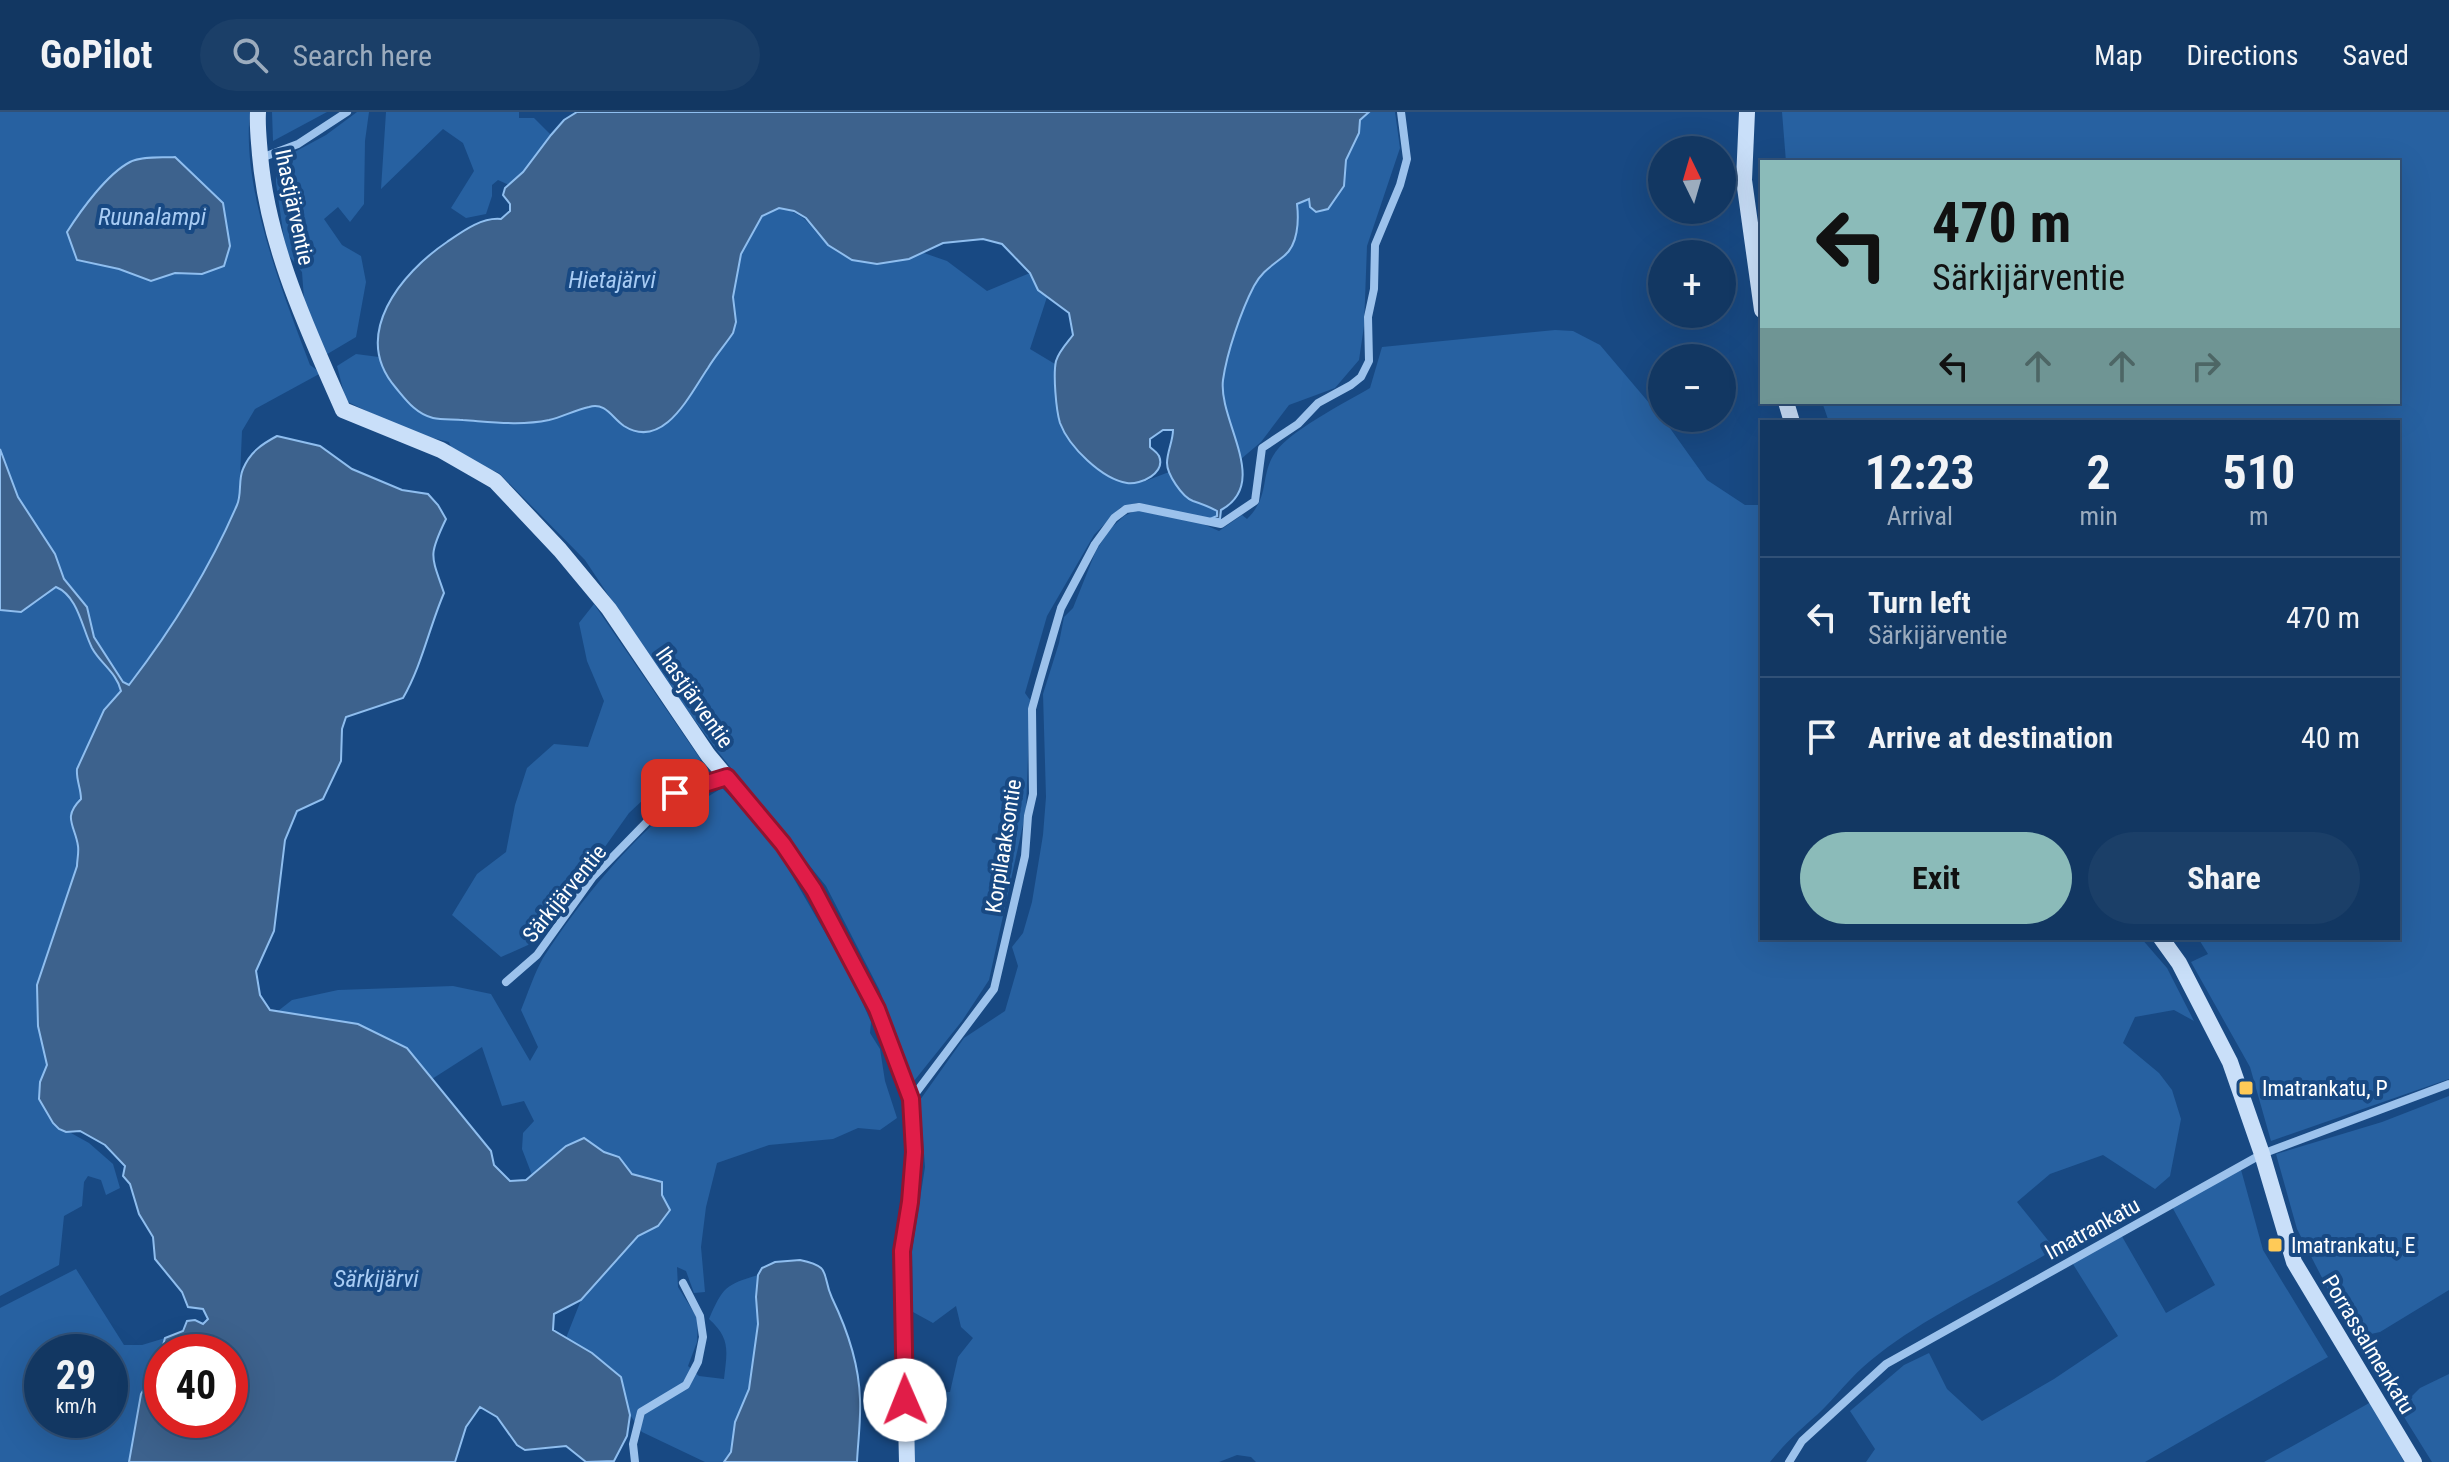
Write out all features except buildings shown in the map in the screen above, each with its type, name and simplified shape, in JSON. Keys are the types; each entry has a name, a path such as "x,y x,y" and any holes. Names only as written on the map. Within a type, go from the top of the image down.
{"street":[{"name":"Ihastjärventie","path":"258,112 262,179 276,240 295,301 343,410 441,450 495,481 560,550 609,609 708,755 783,844 814,890 877,1009 911,1099 914,1152 902,1251 907,1462"},
{"path":"261,158 298,144 347,112"},
{"name":"Korpilaaksontie","path":"911,1099 994,989 1020,881 1033,794 1032,709 1061,608 1095,544 1114,518 1126,509 1139,507 1221,524 1255,501 1262,448 1298,424 1318,403 1361,377 1369,361 1368,317 1374,289 1375,245 1400,185 1407,159 1401,112"},
{"path":"1747,112 1744,180 1760,296"},
{"name":"Särkijärventie","path":"506,982 537,955 593,877 675,793 727,777"},
{"name":"Porrassalmenkatu","path":"2162,940 2179,963 2230,1062 2262,1154 2294,1262 2414,1462"},
{"name":"Imatrankatu","path":"1789,1462 1802,1441 1886,1364 2262,1154 2449,1084"},
{"path":"635,1462 633,1444 641,1412 686,1385 698,1362 703,1337 700,1316 683,1283"}],"shaded area":[{"path":"0,112 250,112 252,174 266,240 310,365 321,373 255,409 242,431 239,501 209,565 129,685 123,682 94,637 87,607 64,579 55,554 18,497 0,449","holes":["175,157 195,178 202,274 174,273 151,281 119,269 77,260 85,204 111,176"]},
{"path":"272,112 327,112 273,141"},
{"path":"357,112 369,112 365,141 364,204 350,222 338,207 324,219 342,245 361,256 366,282 356,337 324,356 304,299 302,272 286,252 276,162 326,135"},
{"path":"386,112 519,112 519,118 534,118 551,135 509,185 498,180 492,185 486,214 466,218 451,208 474,171 463,143 443,129 381,189"},
{"path":"1369,112 1395,112 1400,148 1367,246 1364,326 1359,360 1335,388 1289,405 1261,442 1241,459 1227,415 1223,387 1226,359 1236,327 1264,271 1292,246 1297,225 1297,204 1310,198 1328,209 1344,186 1346,160 1359,133 1360,119"},
{"path":"1782,112 2449,112 2449,1079 2271,1141 2250,1067 2191,962 2208,954 2199,940 2400,940 2400,420 1828,420 1823,404 2400,404 2400,160 1786,160"},
{"path":"779,208 802,217 827,244 848,258 885,263 921,252 947,261 987,291 1030,273 1038,290 1047,297 1030,349 1055,364 1060,423 1143,482 1169,472 1188,498 1217,512 1217,516 1210,519 1137,503 1121,507 1094,535 1047,616 1025,693 1030,700 1026,811 989,980 962,1021 914,1081 879,989 826,886 664,679 585,560 499,473 453,453 449,442 412,433 346,401 337,366 356,354 379,357 400,393 433,418 596,405 605,408 622,424 708,366 733,333 736,322 733,297 741,254 761,216"},
{"path":"1555,330 1573,331 1600,345 1648,402 1648,432 1673,432 1707,480 1745,505 1760,505 1760,940 2143,940 2167,968 2194,1021 2174,1010 2135,1017 2123,1043 2159,1073 2172,1090 2181,1119 2170,1176 2155,1189 2103,1155 2050,1174 2017,1202 2055,1249 1892,1344 1856,1373 1770,1462 1256,1462 1251,1457 1237,1455 1219,1462 915,1462 915,1394 950,1392 958,1357 973,1338 961,1327 956,1306 933,1323 913,1312 912,1251 925,1167 920,1100 964,1038 1005,1011 1018,966 1012,947 1023,933 1032,902 1043,835 1046,797 1043,694 1064,617 1073,608 1095,553 1108,531 1124,516 1137,510 1185,516 1219,531 1242,515 1247,519 1259,503 1269,464 1280,447 1317,419 1370,388 1382,347"},
{"path":"57,587 75,606 94,650 113,675 121,692 104,710 77,769 81,797 70,821 78,848 77,866 37,985 38,1026 47,1065 40,1082 53,1123 89,1143 113,1164 120,1188 106,1195 101,1180 88,1176 84,1182 82,1206 64,1216 59,1265 0,1296 0,610 24,608"},
{"path":"594,604 701,760 677,768 629,813 570,896 528,945 501,957 452,915 477,874 506,852 515,805 527,768 554,744 588,747 604,701 587,661 579,623"},
{"path":"722,788 768,834 852,979 871,1022 870,1033 880,1049 885,1081 897,1118 880,1130 858,1128 833,1139 769,1145 717,1163 706,1207 701,1247 705,1292 694,1293 686,1271 677,1267 678,1287 698,1319 697,1342 688,1366 699,1376 724,1379 726,1346 721,1333 709,1319 726,1289 758,1275 758,1324 749,1389 735,1422 731,1452 724,1462 705,1462 642,1432 630,1415 620,1377 592,1353 566,1338 581,1300 638,1236 658,1226 647,1177 632,1174 619,1157 604,1152 584,1138 566,1146 532,1175 522,1149 523,1133 534,1121 524,1101 502,1106 482,1047 432,1079 407,1048 358,1024 278,1011 292,1000 338,990 453,986 491,994 530,1061 538,1047 521,1010 540,964 558,936 591,891 647,830 688,795 699,802"},
{"path":"2449,1096 2449,1290 2380,1332 2353,1338 2297,1229 2276,1154 2382,1122"},
{"path":"2240,1166 2263,1250 2328,1357 2145,1462 1866,1462 1875,1449 1850,1411 1904,1365 1929,1353 1947,1389 1982,1421 2054,1379 2118,1336 2071,1261 2120,1233 2166,1313 2215,1285 2171,1205"},
{"path":"76,1269 117,1334 24,1334 24,1438 128,1438 128,1345 144,1344 144,1389 129,1462 0,1462 0,1308"},
{"path":"2449,1374 2449,1462 2432,1462 2399,1409 2420,1388"},
{"path":"2371,1402 2404,1462 2264,1462"}],"water":[{"name":"Hietajärvi","path":"577,112 1369,112 1360,120 1359,133 1346,160 1344,186 1328,209 1316,212 1310,207 1309,199 1297,204 1297,225 1292,246 1260,276 1244,307 1223,380 1228,414 1239,450 1242,484 1235,498 1221,510 1220,519 1210,519 1217,516 1217,511 1189,499 1172,479 1167,459 1173,430 1163,430 1150,439 1150,447 1159,456 1159,468 1151,477 1133,483 1117,480 1097,469 1071,442 1060,423 1055,383 1057,357 1073,335 1069,313 1038,290 1030,273 1002,244 983,239 943,243 909,259 877,264 852,260 828,245 806,218 779,208 762,216 741,254 733,297 736,322 733,333 684,404 663,425 651,431 638,432 595,406 549,420 527,423 440,419 421,413 396,388 383,368 378,347 380,327 387,307 413,270 430,255 473,226 487,220 501,219 510,211 510,204 503,195 505,188 523,172 564,120"},
{"name":"Ruunalampi","path":"175,157 223,203 230,246 224,266 202,274 175,273 151,281 119,269 77,260 67,232 104,184 135,160"},
{"name":"Särkijärvi","path":"277,436 320,446 352,469 402,490 428,494 446,519 433,556 444,593 410,685 403,698 346,717 342,729 341,761 323,799 297,811 285,840 274,931 256,971 260,995 270,1010 358,1024 407,1048 491,1151 494,1165 510,1181 526,1180 566,1146 584,1138 604,1152 619,1157 632,1174 662,1182 662,1195 670,1210 658,1226 638,1236 581,1300 554,1314 553,1330 592,1353 621,1377 630,1415 627,1436 614,1461 586,1462 566,1446 525,1450 517,1445 497,1417 480,1407 466,1427 455,1462 129,1462 144,1389 144,1438 248,1438 248,1334 175,1334 183,1331 187,1321 195,1320 203,1324 208,1319 203,1309 188,1307 182,1292 155,1259 153,1237 139,1214 130,1184 123,1176 125,1166 105,1145 80,1131 59,1129 39,1099 40,1082 47,1065 38,1026 37,985 77,866 78,846 71,817 81,799 77,769 104,710 121,691 116,679 92,648 74,605 63,591 56,587 21,612 0,610 0,449 18,497 55,554 64,579 87,607 94,637 123,682 129,685 175,621 202,576 237,505 246,463 257,449"},
{"path":"800,1260 822,1269 851,1347 860,1399 857,1462 724,1462 731,1452 735,1422 749,1389 758,1324 758,1275 762,1268 775,1262"}],"place":[{"name":"Imatrankatu, P","path":"2246,1088"},
{"name":"Imatrankatu, E","path":"2275,1245"}],"route":[{"path":"675,793 727,777 783,844 814,890 877,1009 893,1051 911,1099 914,1152 902,1251 905,1400"}]}
